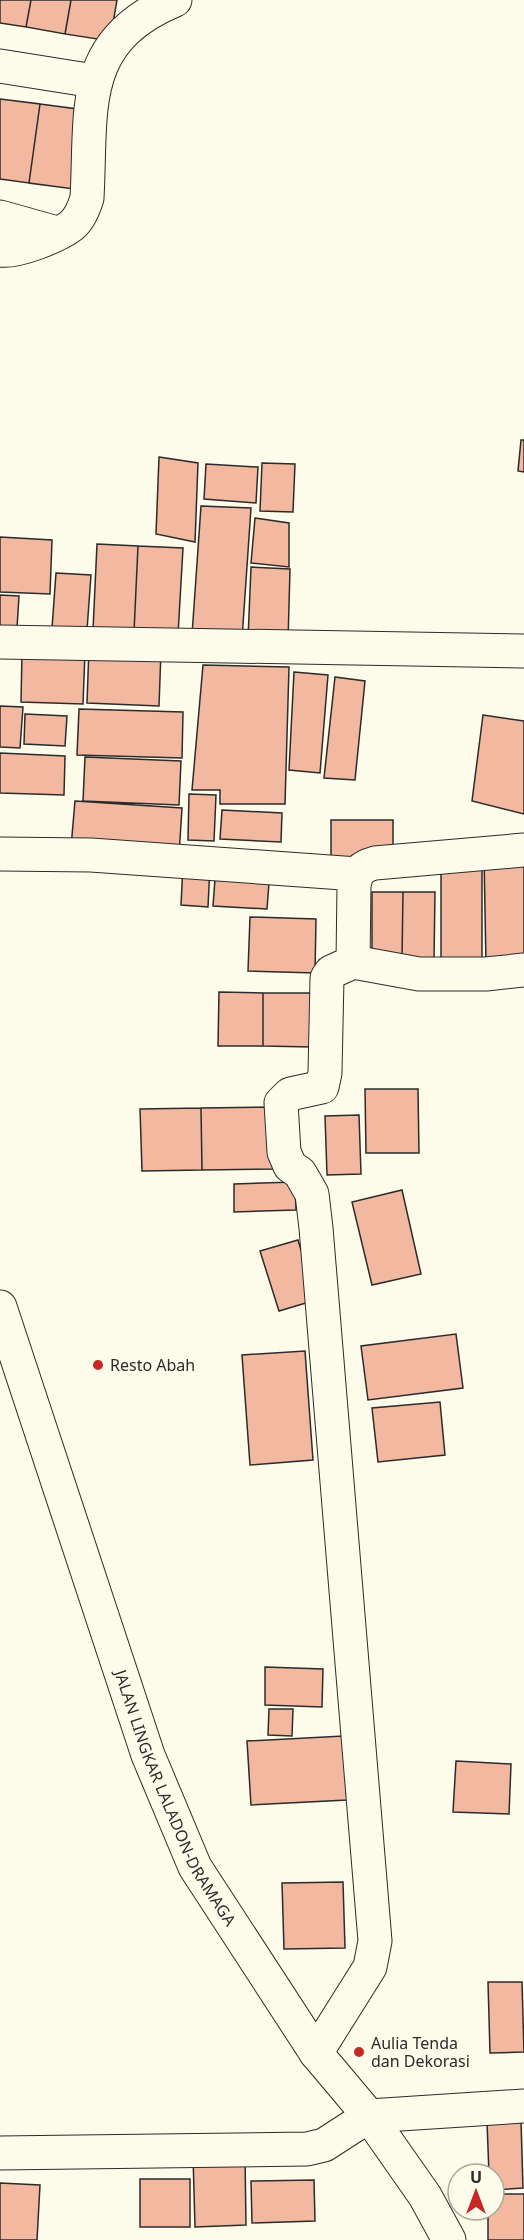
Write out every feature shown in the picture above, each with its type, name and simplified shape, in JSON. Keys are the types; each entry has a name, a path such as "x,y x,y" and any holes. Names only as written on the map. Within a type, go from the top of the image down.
{"street":[{"path":"0,250 9,252 57,233 73,225 83,213 87,198 94,81 101,61 118,38 142,16 175,0"},
{"path":"0,66 94,81"},
{"path":"0,218 57,233"},
{"path":"0,642 524,651"},
{"path":"353,962 354,885 362,867 375,863 524,850"},
{"path":"0,854 91,855 357,874"},
{"path":"316,2053 369,1967 375,1941 316,1228 312,1194 300,1173 290,1166 284,1152 282,1103 290,1094 322,1087 325,1072 327,978 331,972 353,962 418,974 486,974 524,970"},
{"name":"JALAN LINGKAR LALADON-DRAMAGA","path":"0,1307 148,1755 195,1867 316,2053 369,2116 425,2196 448,2240"},
{"path":"0,2153 307,2150 324,2145 369,2116 524,2106"}],"building":[{"path":"0,0 31,0 26,27 0,23"},
{"path":"31,0 71,0 65,34 26,27"},
{"path":"71,0 117,0 110,41 65,34"},
{"path":"0,99 40,104 29,183 0,179"},
{"path":"40,104 85,110 74,189 29,183"},
{"path":"521,440 524,440 524,472 518,471"},
{"path":"159,457 198,463 195,542 156,534"},
{"path":"262,463 295,464 293,512 260,511"},
{"path":"206,464 258,467 256,503 204,499"},
{"path":"201,506 251,508 242,639 192,635"},
{"path":"255,518 289,523 289,567 251,563"},
{"path":"0,537 52,540 50,594 0,592"},
{"path":"97,544 138,546 134,632 93,630"},
{"path":"138,546 183,548 178,635 134,632"},
{"path":"251,567 290,569 288,641 248,639"},
{"path":"56,573 91,575 87,630 52,628"},
{"path":"0,595 19,596 17,628 0,627"},
{"path":"89,647 161,651 159,706 87,703"},
{"path":"22,652 85,653 83,704 21,702"},
{"path":"203,665 289,667 285,804 220,804 220,790 192,790"},
{"path":"294,672 328,675 320,773 289,770"},
{"path":"335,677 365,681 355,780 324,778"},
{"path":"0,706 23,707 20,748 0,747"},
{"path":"79,709 183,712 182,758 77,755"},
{"path":"25,714 67,716 65,746 24,744"},
{"path":"483,715 524,721 524,814 472,801"},
{"path":"0,753 65,756 64,795 0,793"},
{"path":"85,757 181,761 179,805 83,801"},
{"path":"189,794 216,795 214,841 188,840"},
{"path":"75,801 182,808 179,855 71,847"},
{"path":"222,810 282,813 281,842 220,839"},
{"path":"331,820 393,820 393,858 331,858"},
{"path":"484,856 524,856 524,964 486,964"},
{"path":"183,864 210,866 208,907 181,905"},
{"path":"441,864 482,864 482,969 441,968"},
{"path":"216,866 270,870 267,909 213,906"},
{"path":"372,892 403,892 402,959 372,959"},
{"path":"403,892 435,892 434,960 402,959"},
{"path":"250,917 316,919 315,973 248,971"},
{"path":"219,992 263,993 263,1046 218,1046"},
{"path":"263,993 313,993 312,1047 263,1046"},
{"path":"365,1089 418,1089 419,1153 366,1153"},
{"path":"275,1107 276,1169 202,1170 201,1108"},
{"path":"201,1108 202,1170 142,1171 140,1109"},
{"path":"359,1115 361,1174 327,1175 325,1116"},
{"path":"295,1182 296,1210 234,1212 234,1184"},
{"path":"402,1190 421,1274 372,1285 352,1202"},
{"path":"298,1240 316,1300 279,1311 260,1251"},
{"path":"456,1334 463,1388 368,1400 361,1346"},
{"path":"305,1351 313,1460 250,1465 242,1355"},
{"path":"440,1402 445,1455 378,1462 372,1408"},
{"path":"265,1667 323,1669 322,1707 265,1705"},
{"path":"269,1709 293,1709 292,1736 268,1735"},
{"path":"343,1736 347,1800 251,1805 247,1741"},
{"path":"456,1761 511,1764 509,1814 453,1812"},
{"path":"343,1882 345,1948 284,1949 282,1883"},
{"path":"488,1982 522,1982 524,2052 490,2053"},
{"path":"521,2121 523,2188 506,2189 506,2162 489,2162 487,2122"},
{"path":"193,2156 245,2156 246,2225 195,2227"},
{"path":"140,2179 190,2179 190,2227 140,2227"},
{"path":"314,2180 315,2221 252,2223 251,2181"},
{"path":"0,2183 40,2185 37,2240 0,2240"},
{"path":"506,2194 524,2194 524,2240 488,2240 488,2222 506,2222"}],"place":[{"name":"Resto Abah","path":"98,1365"},
{"name":"Aulia Tenda dan Dekorasi","path":"359,2052"}]}
